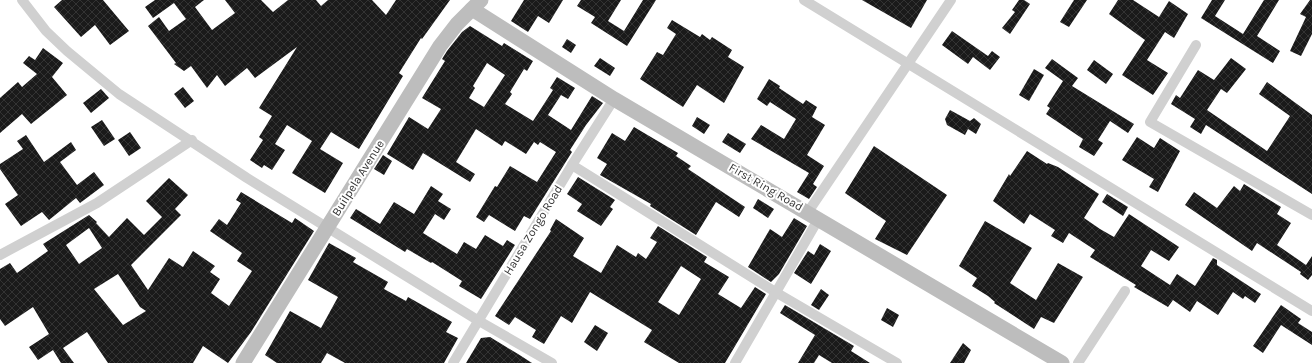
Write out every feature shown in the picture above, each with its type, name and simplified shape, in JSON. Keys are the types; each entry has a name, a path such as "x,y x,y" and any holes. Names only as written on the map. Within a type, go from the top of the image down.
{"street":[{"path":"22,0 46,31 119,94 192,140 247,178 328,226 479,321 552,363"},
{"path":"804,0 1312,311"},
{"path":"735,363 777,293 814,215 896,81 910,64 951,0"},
{"name":"First Ring Road","path":"476,4 614,99 814,215 1062,363"},
{"name":"Builpela Avenue","path":"243,363 440,46 457,24 476,4"},
{"path":"1196,45 1150,122 1312,215"},
{"name":"Hausa Zongo Road","path":"453,363 572,165 614,99"},
{"path":"1,252 97,203 192,140"},
{"path":"572,165 777,293 897,363"},
{"path":"1078,363 1125,291"}],"building":[{"path":"62,0 103,0 129,31 110,45 95,25 81,37 54,7"},
{"path":"155,0 204,0 195,7 212,30 235,13 225,0 261,0 273,12 288,0 316,0 321,6 328,0 372,0 386,15 396,0 450,0 422,39 421,38 399,73 403,76 359,149 331,132 320,149 343,163 325,193 292,173 312,141 287,125 275,144 285,150 272,170 264,165 262,168 250,160 263,140 259,137 272,116 259,108 297,47 255,78 247,68 225,86 217,75 207,88 191,66 184,71 174,64 176,63 148,26 159,17 169,31 186,19 174,3 153,18 145,7"},
{"path":"524,0 563,0 549,23 538,16 528,32 511,21"},
{"path":"581,0 621,0 608,21 624,31 643,0 656,0 627,46 591,23 595,17 577,6"},
{"path":"862,0 927,0 911,28"},
{"path":"1019,0 1024,0 1030,4 1010,34 1002,28 1015,12 1012,10"},
{"path":"1074,0 1087,0 1069,27 1060,22"},
{"path":"1118,0 1133,0 1159,17 1169,1 1188,14 1174,38 1165,32 1147,60 1168,73 1153,95 1122,75 1145,40 1109,14"},
{"path":"1212,0 1225,0 1215,16 1243,34 1264,0 1279,0 1257,36 1280,51 1273,63 1201,18"},
{"path":"1310,0 1312,0 1312,34 1301,56 1290,51 1306,17 1300,14"},
{"path":"672,20 700,37 702,34 710,40 712,37 732,50 728,57 744,67 724,103 697,85 683,107 640,79 657,52 663,55 676,34 667,28"},
{"path":"470,26 502,46 504,43 533,61 527,71 524,69 510,92 512,94 505,104 533,121 553,90 550,88 557,77 575,88 568,99 561,95 548,115 571,130 592,96 603,103 586,125 570,150 572,152 530,219 524,216 515,231 489,215 484,222 476,217 495,186 497,187 510,166 537,182 556,152 540,142 538,145 534,142 526,154 505,141 502,146 476,129 456,162 475,174 470,182 423,153 413,170 387,154 409,117 428,129 441,109 422,98 445,61 442,59 462,32","holes":["487,63 505,75 484,107 469,98 475,88 473,86"]},
{"path":"952,31 988,56 992,51 1000,57 990,70 973,57 968,64 942,45"},
{"path":"567,39 576,45 571,53 562,47"},
{"path":"43,48 63,63 52,77 67,95 31,124 22,114 0,133 0,98 18,82 22,87 37,74 23,63 29,56 35,60"},
{"path":"600,58 615,68 610,76 594,66"},
{"path":"1231,58 1246,69 1227,93 1221,89 1207,110 1267,151 1290,116 1259,94 1267,82 1312,115 1312,194 1206,125 1201,134 1190,127 1195,119 1171,104 1176,95 1180,98 1198,70 1214,80"},
{"path":"1052,59 1078,78 1072,86 1134,124 1128,133 1110,121 1098,140 1103,143 1094,156 1079,147 1083,139 1046,114 1050,108 1047,106 1063,81 1045,68"},
{"path":"1094,60 1113,74 1106,84 1087,70"},
{"path":"1034,69 1044,75 1029,101 1019,95"},
{"path":"769,79 780,86 779,88 803,104 806,100 817,107 812,117 825,125 807,155 824,166 813,184 817,187 809,199 797,192 809,173 751,139 761,125 784,139 796,119 770,102 767,106 757,99"},
{"path":"183,87 194,101 185,108 174,94"},
{"path":"101,89 109,98 91,113 83,103"},
{"path":"950,110 970,121 974,118 981,124 976,134 968,129 965,135 947,125 945,119"},
{"path":"697,117 710,125 704,134 692,126"},
{"path":"102,120 115,139 104,146 91,127"},
{"path":"634,127 678,153 676,156 691,166 688,169 745,207 739,217 716,202 696,235 650,206 651,204 600,175 607,164 597,158 612,133 625,141"},
{"path":"130,132 141,148 129,156 118,140"},
{"path":"728,133 746,144 740,153 722,142"},
{"path":"26,135 44,162 71,142 76,150 60,162 77,185 94,172 104,185 80,203 76,198 49,220 42,212 21,226 5,204 18,195 0,169 0,164 23,149 17,141"},
{"path":"1137,137 1154,148 1160,138 1180,151 1158,192 1149,187 1154,179 1122,160"},
{"path":"874,146 947,195 907,255 875,239 886,221 845,193"},
{"path":"1027,151 1047,164 1048,163 1058,167 1099,194 1084,218 1100,229 1114,237 1129,214 1179,247 1169,261 1151,250 1141,266 1170,285 1177,274 1195,286 1213,258 1217,260 1217,265 1261,294 1255,303 1245,296 1243,299 1233,292 1218,315 1197,301 1190,312 1173,300 1168,307 1134,287 1136,285 1090,257 1095,250 1069,233 1063,243 1051,236 1055,230 1030,214 1024,224 993,201 1009,174 1010,176"},
{"path":"383,155 392,161 384,175 374,169"},
{"path":"578,177 615,200 610,207 613,209 601,226 577,211 582,204 567,194"},
{"path":"169,178 188,195 175,209 181,215 131,265 148,290 169,258 183,267 193,251 215,266 210,272 220,279 211,293 229,306 252,271 237,261 242,253 210,231 219,219 227,225 241,203 236,200 241,192 292,223 295,218 314,231 251,332 228,363 203,346 193,363 108,363 87,332 63,348 74,363 61,363 53,350 38,360 29,347 49,334 33,307 5,326 0,319 0,269 10,263 17,273 48,251 43,244 89,215 97,222 96,223 109,237 127,218 144,235 162,217 146,201","holes":["89,228 102,248 79,264 66,245","118,274 140,307 146,311 123,325 94,289"]},
{"path":"1244,184 1281,207 1277,214 1291,223 1277,245 1306,265 1312,256 1312,275 1308,280 1300,274 1301,272 1257,243 1252,251 1185,205 1194,192 1217,208 1234,186 1240,191"},
{"path":"431,186 443,194 438,201 451,209 444,220 435,214 423,233 457,254 464,242 476,249 485,235 503,246 507,240 515,245 481,299 459,286 462,281 432,262 431,263 407,249 405,252 350,218 356,209 380,224 394,202 414,214"},
{"path":"1107,194 1128,207 1123,216 1102,202"},
{"path":"758,199 774,209 768,218 753,208"},
{"path":"794,218 807,226 779,274 771,282 748,267 770,229 782,237"},
{"path":"556,219 584,238 573,256 601,273 617,245 636,257 638,253 646,259 657,242 650,238 658,226 707,257 704,262 729,277 718,294 741,308 755,287 766,294 725,363 679,363 644,342 652,330 590,292 572,323 561,316 544,344 532,337 536,330 515,317 509,325 495,316 551,231 550,230","holes":["681,266 701,279 679,315 658,302"]},
{"path":"985,221 1032,248 1010,283 1036,300 1058,263 1083,277 1054,323 1041,317 1034,329 994,303 995,302 988,296 972,286 977,278 959,266"},
{"path":"329,243 356,258 353,262 388,282 384,289 406,301 408,297 452,322 446,332 458,338 444,363 345,363 327,353 321,363 277,363 265,355 290,311 321,328 338,297 308,280"},
{"path":"820,244 831,251 811,284 794,273 808,251 814,255"},
{"path":"821,289 829,295 819,310 811,305"},
{"path":"785,305 854,346 851,351 870,363 832,363 819,355 814,363 798,363 815,335 780,313"},
{"path":"1281,305 1301,319 1298,323 1312,332 1312,345 1281,325 1263,353 1253,346"},
{"path":"887,308 899,315 893,327 881,320"},
{"path":"595,325 608,333 597,351 584,342"},
{"path":"490,337 532,363 466,363 481,338"},
{"path":"963,343 971,350 964,363 950,363"}]}
